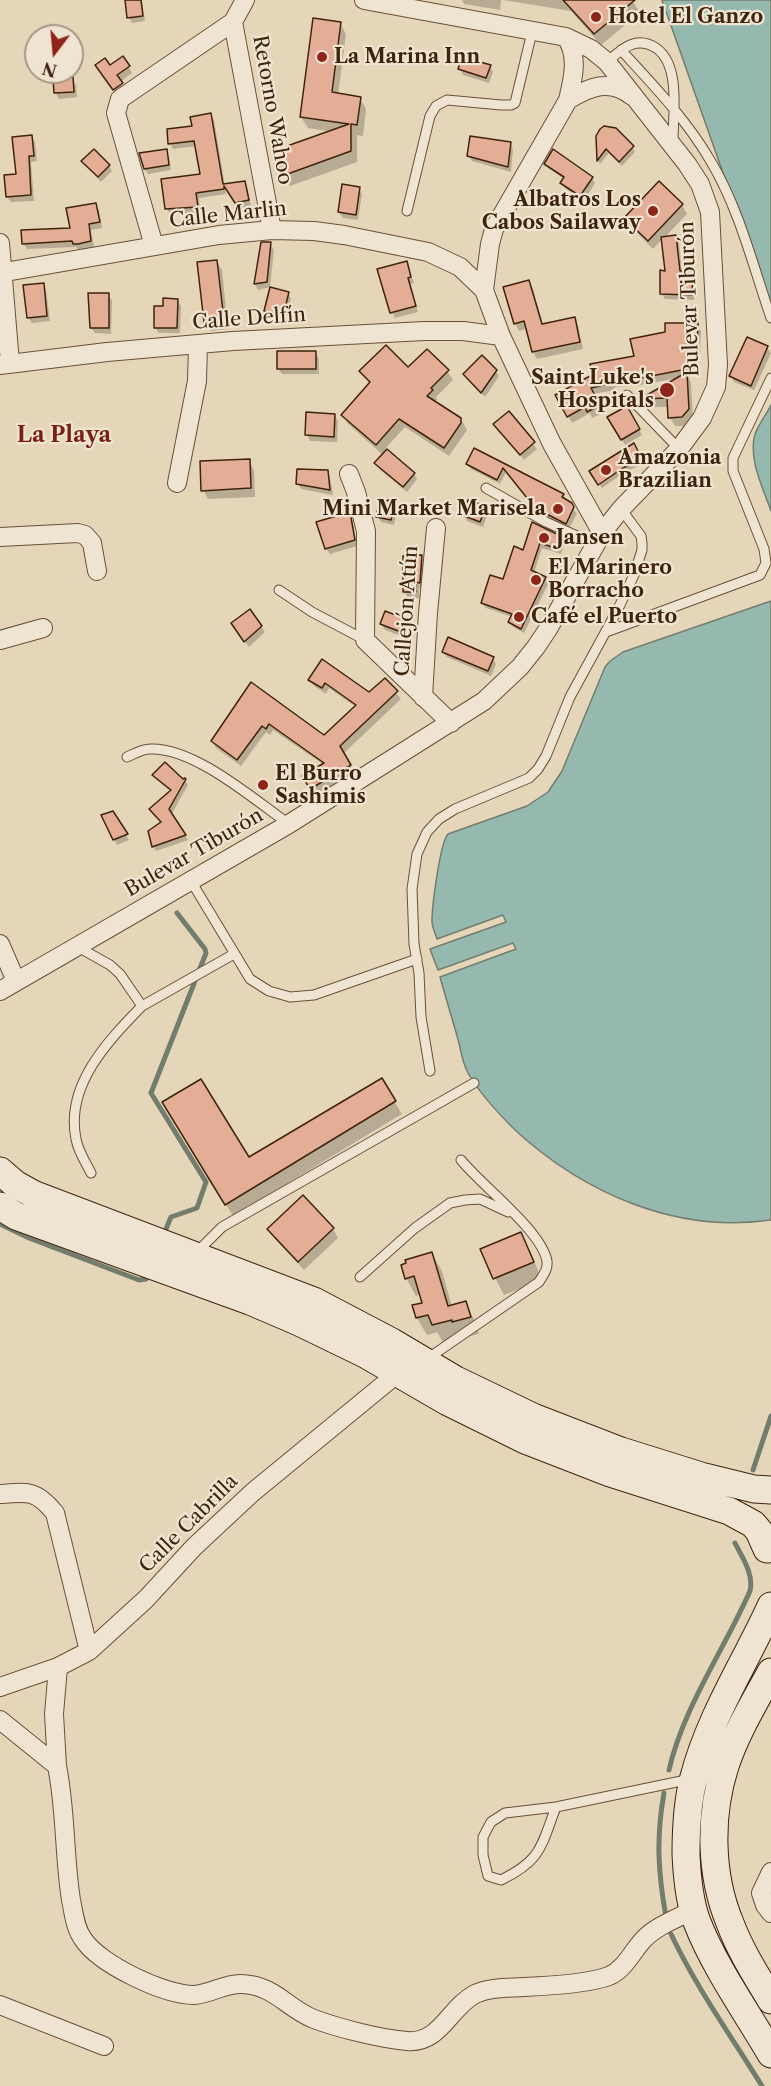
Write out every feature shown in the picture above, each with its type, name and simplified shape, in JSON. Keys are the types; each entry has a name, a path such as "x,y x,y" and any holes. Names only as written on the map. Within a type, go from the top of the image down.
{"street":[{"name":"Retorno Wahoo","path":"245,0 233,22 272,230"},
{"name":"Bulevar Tiburón","path":"0,991 289,824 484,701 520,667 548,629 598,539 621,509 679,449 702,418 716,387 718,340 710,212 700,184 607,62 591,49 566,37 364,0"},
{"path":"154,246 116,113 117,106 120,99 233,22"},
{"path":"566,37 570,43 574,64 574,77 568,100 494,230 489,244 484,290 501,336 598,539"},
{"path":"568,100 590,88 605,85 621,88 633,96"},
{"name":"Calle Marlin","path":"2,273 219,235 272,230 314,231 428,252 460,267 484,290"},
{"path":"0,243 5,364"},
{"name":"Calle Delfín","path":"5,364 198,344 424,331 463,331 501,336"},
{"path":"177,483 197,381 198,344"},
{"name":"Callejón Atún","path":"349,474 366,531 365,640 451,723"},
{"name":"Callejón Atún","path":"423,697 436,528"},
{"path":"0,537 78,533 86,535 92,543 97,571"},
{"path":"0,640 43,628"},
{"path":"0,945 16,981"},
{"name":"Bulevar Tiburón","path":"0,1003 16,981"},
{"path":"0,1171 15,1184 33,1194 314,1301 392,1342 423,1362 533,1418 621,1451 701,1476 754,1489 771,1490"},
{"path":"0,1206 16,1216 250,1301 356,1349 448,1402 525,1440 610,1473 729,1510 753,1524 759,1531 769,1554"},
{"name":"Calle Cabrilla","path":"0,1687 58,1667 89,1651 146,1599 194,1547 253,1492 398,1373"},
{"path":"0,1494 24,1493 42,1498 55,1513 89,1651"},
{"path":"769,1554 766,1528 771,1511"},
{"path":"771,1606 710,1731 693,1779 689,1798 686,1844 686,1866 693,1910 713,1955 771,2054"},
{"path":"58,1667 54,1714 57,1766 63,1801 66,1870 75,1922 83,1940 96,1953 141,1980 174,1992 193,1995 228,1985 244,1984 277,1995 302,2014 314,2019 353,2030 417,2041 433,2034 466,2000 490,1989 535,1987 595,1980 610,1975 625,1964 643,1940 657,1928 693,1910"},
{"path":"771,1672 743,1722 725,1766 716,1805 714,1842 721,1896 729,1923 748,1963 771,2000"},
{"path":"0,1720 57,1766"},
{"path":"771,1872 761,1893 771,1913"},
{"path":"0,2005 104,2046"}],"lane":[{"path":"407,211 430,116 436,106 447,100 501,105 514,103 532,32"},
{"path":"607,62 621,50 639,42 649,44 666,56 670,65 673,87 673,147"},
{"path":"621,50 673,106 710,160 729,197 771,318"},
{"path":"606,632 760,575 766,563 764,549 733,471 733,458 771,378"},
{"path":"627,395 679,449"},
{"path":"486,488 546,522 598,539"},
{"path":"430,1071 421,1017 419,973 414,944 412,889 417,854 427,832 439,819 455,809 529,778 538,769 570,697 624,598 642,550 641,536 621,509"},
{"path":"279,590 312,612 365,640"},
{"path":"127,757 148,749 187,757 205,766 289,824"},
{"path":"191,881 250,979 269,991 290,997 314,995 417,959"},
{"path":"78,947 110,965 120,974 142,1006"},
{"path":"91,1173 76,1141 74,1116 81,1089 92,1065 109,1041 142,1006 234,954"},
{"path":"194,1255 222,1227 474,1083"},
{"path":"423,1362 539,1282 547,1270 543,1250 526,1227 460,1160"},
{"path":"360,1276 415,1228 450,1203 480,1199 513,1214"},
{"path":"556,1807 538,1852 530,1863 501,1880 488,1876 483,1855 483,1837 491,1822 505,1813 556,1807 693,1779"}],"water":[{"path":"662,0 771,0 771,309"},
{"path":"771,405 771,511 757,473 753,444 755,434"},
{"path":"771,601 771,1220 736,1223 700,1221 633,1204 601,1190 541,1152 514,1129 489,1102 465,1066 440,977 516,949 513,943 438,970 430,949 506,922 503,915 437,939 432,923 433,903 439,861 448,834 527,806 548,792 562,771 605,667 610,661 623,652"}],"building":[{"path":"125,0 141,0 143,16 127,18"},
{"name":"Hotel El Ganzo","path":"563,0 635,0 594,34"},
{"name":"La Marina Inn","path":"313,18 341,22 332,92 361,97 357,125 351,124 351,151 282,176 275,157 286,152 287,146 349,124 300,117"},
{"path":"123,56 130,66 117,75 123,83 113,90 95,65 105,58 110,65"},
{"path":"462,57 491,65 486,78 458,69"},
{"path":"53,84 73,84 74,92 54,93"},
{"path":"211,113 223,184 245,181 249,200 235,203 224,186 224,189 196,193 198,207 165,209 161,179 200,174 194,141 168,144 167,129 192,126 190,117"},
{"path":"604,126 616,128 634,146 619,162 606,149 597,161 596,136"},
{"path":"32,135 34,156 29,156 31,195 6,197 4,175 16,174 12,137"},
{"path":"470,136 511,142 508,167 467,156"},
{"path":"94,149 110,165 98,177 81,161"},
{"path":"167,149 169,165 144,169 139,153"},
{"path":"553,149 593,177 580,196 560,183 564,177 544,164"},
{"name":"Albatros Los Cabos Sailaway","path":"659,181 683,204 648,241 624,218"},
{"path":"342,184 360,187 356,215 338,212"},
{"path":"96,203 100,222 89,224 91,241 78,244 73,244 72,241 22,244 21,230 70,228 66,208"},
{"path":"676,235 680,271 693,271 692,295 660,294 660,270 665,271 661,237"},
{"path":"261,242 271,242 267,282 254,284"},
{"path":"217,260 224,320 204,322 197,262"},
{"path":"407,261 411,277 408,278 416,306 390,313 377,269"},
{"path":"529,280 542,324 575,317 580,342 532,352 524,321 514,324 503,287"},
{"path":"44,283 47,316 27,318 23,285"},
{"path":"270,287 289,292 283,316 264,311"},
{"path":"88,293 109,293 109,328 90,328"},
{"path":"163,298 178,299 177,328 154,328 154,306 163,306"},
{"path":"665,323 698,323 697,349 686,348 687,369 631,380 612,380 614,383 591,388 600,405 587,412 585,407 567,417 555,395 592,375 590,364 634,356 630,339 665,332"},
{"path":"747,337 768,346 751,386 729,376"},
{"path":"386,345 408,367 427,349 449,370 431,388 433,390 427,396 461,418 461,423 444,448 399,419 376,445 341,415 370,382 359,371"},
{"path":"277,351 316,351 316,369 277,369"},
{"path":"482,355 497,370 481,393 463,374"},
{"name":"Saint Luke's Hospitals","path":"687,372 689,409 682,417 668,418 667,398 640,399"},
{"path":"627,406 640,429 621,440 607,417"},
{"path":"509,411 535,442 520,455 493,424"},
{"path":"306,412 335,414 334,437 305,435"},
{"path":"634,443 642,459 623,468 598,485 589,471"},
{"path":"474,448 564,494 562,497 574,507 566,524 535,508 503,468 497,480 466,464"},
{"path":"387,449 415,473 403,487 374,463"},
{"path":"250,459 251,488 201,491 200,461"},
{"path":"297,469 328,470 330,490 296,484"},
{"path":"396,498 391,520 376,517 379,503"},
{"path":"468,500 486,506 480,522 462,515"},
{"path":"350,512 355,540 325,549 316,522"},
{"path":"532,522 563,537 558,549 540,543 531,570 546,577 521,629 508,622 512,614 481,603 490,575 503,579 514,546 523,550"},
{"path":"422,555 420,583 416,582 416,592 403,592 403,556"},
{"path":"250,609 262,626 244,642 231,623"},
{"path":"385,611 406,619 401,632 380,624"},
{"path":"448,637 494,657 488,671 442,652"},
{"path":"322,659 369,692 385,678 398,691 340,746 351,765 310,789 302,776 324,763 269,724 266,729 262,726 237,760 211,741 251,682 324,735 356,705 325,683 322,688 308,680"},
{"path":"165,762 183,779 186,779 169,809 186,835 152,847 148,831 161,822 149,809 171,790 152,775"},
{"path":"113,811 128,834 113,840 101,815"},
{"path":"382,1078 396,1101 225,1205 162,1102 201,1079 249,1157"},
{"path":"303,1195 334,1228 298,1262 267,1229"},
{"path":"521,1232 534,1262 493,1279 480,1249"},
{"path":"432,1252 448,1306 466,1301 471,1317 432,1325 428,1315 416,1318 412,1305 422,1303 414,1276 405,1279 401,1265 406,1263 405,1260"}],"waterway":[{"path":"166,1229 171,1217 197,1208 206,1182 151,1093 206,953 177,913"},
{"path":"0,1224 29,1238 139,1280 146,1279"},
{"path":"753,1470 771,1416"},
{"path":"669,1770 684,1724 750,1591 749,1572 735,1543"},
{"path":"664,1793 659,1855 666,1917"},
{"path":"671,1934 703,1992 762,2086"}],"place":[{"name":"Hotel El Ganzo","path":"596,17"},
{"name":"La Marina Inn","path":"322,57"},
{"name":"Albatros Los Cabos Sailaway","path":"653,211"},
{"name":"Saint Luke's Hospitals","path":"667,390"},
{"name":"Amazonia Brazilian","path":"606,470"},
{"name":"Mini Market Marisela","path":"558,509"},
{"name":"Jansen","path":"544,538"},
{"name":"El Marinero Borracho","path":"536,580"},
{"name":"Café el Puerto","path":"519,617"},
{"name":"El Burro Sashimis","path":"263,785"}],"district":[{"name":"La Playa","path":"64,436"}]}
